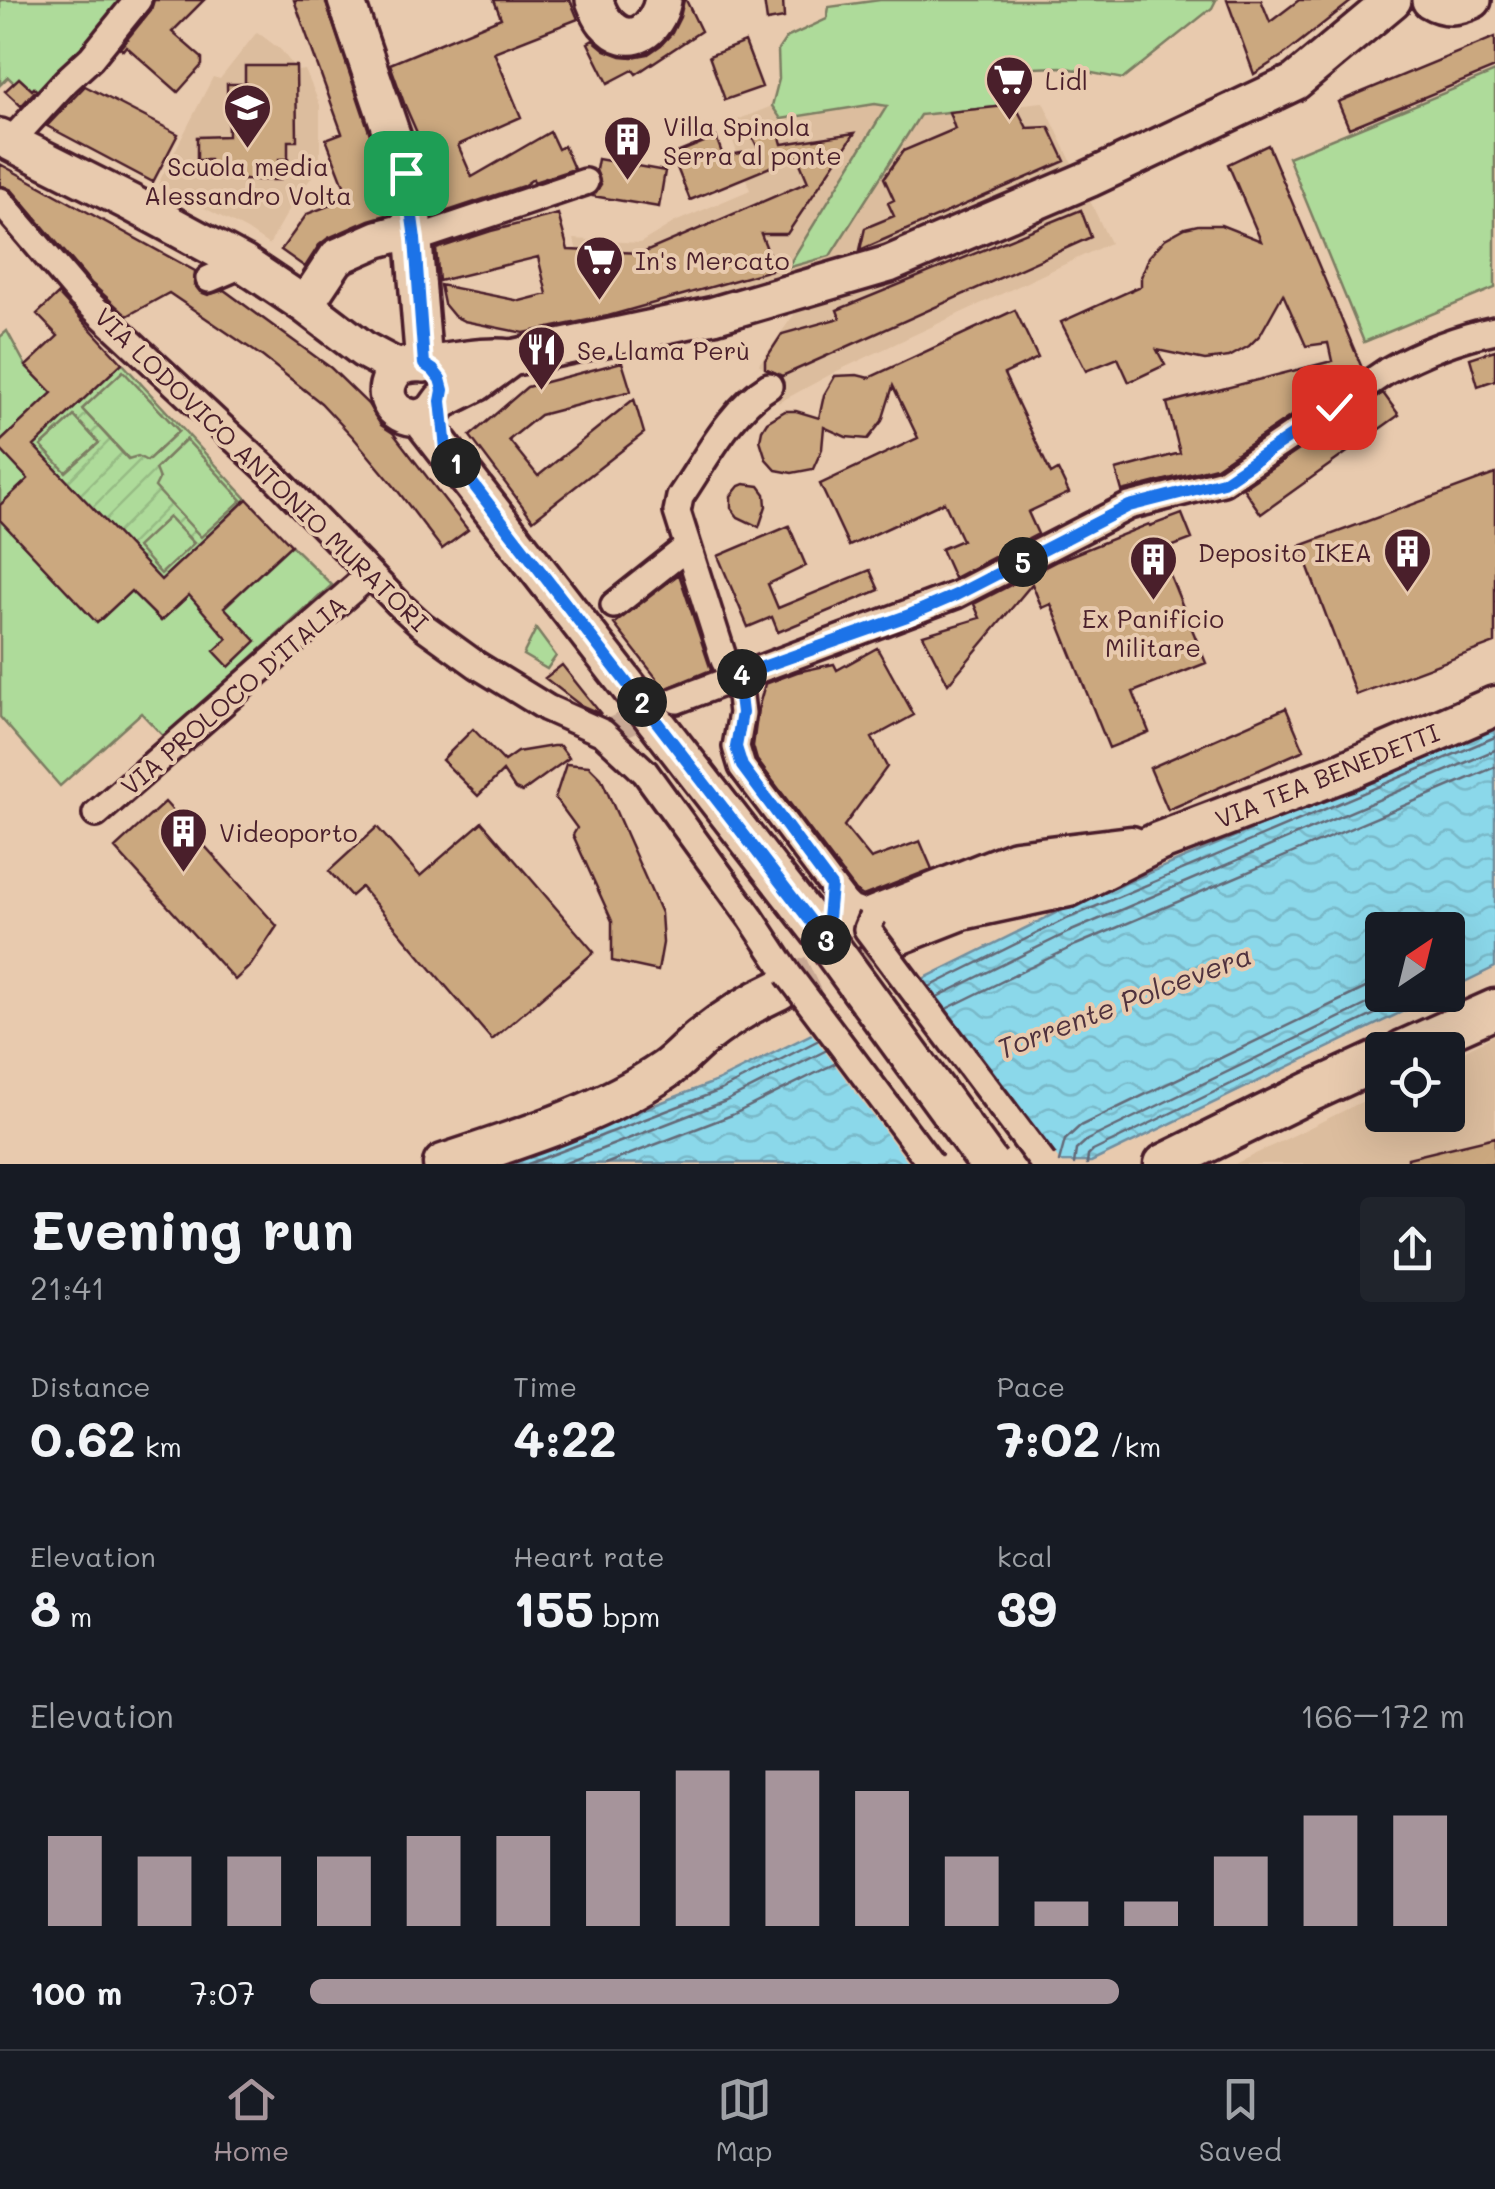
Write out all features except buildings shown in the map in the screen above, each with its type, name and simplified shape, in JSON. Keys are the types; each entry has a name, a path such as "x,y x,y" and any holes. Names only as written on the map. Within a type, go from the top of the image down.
{"main road":[{"path":"346,0 406,173 414,230 403,372 387,394 391,405 409,418 431,409 494,366"},
{"path":"594,0 607,24 625,35 636,36 659,17 663,0"},
{"path":"5,140 244,264 364,350 403,372 494,366 714,315 889,264 1103,172 1295,82 1393,0"},
{"path":"1430,0 1448,7 1473,0"},
{"path":"305,305 338,257 378,239 414,230"},
{"path":"403,372 433,370 440,379 443,390 431,409"},
{"path":"431,409 446,449 826,941 989,1164"},
{"name":"VIA TEA BENEDETTI","path":"826,941 880,928 1016,860 1158,842 1345,771 1495,706"},
{"path":"443,1164 518,1139 606,1102 666,1069 698,1040 784,982"},
{"path":"1444,1032 1495,1009"},
{"path":"1164,1164 1365,1067"},
{"path":"1190,1164 1224,1134"}],"street":[{"path":"5,140 90,58 138,0"},
{"path":"414,230 586,182"},
{"name":"VIA LODOVICO ANTONIO MURATORI","path":"0,201 80,295 272,474 423,626 548,708 608,731 645,772 750,918 784,982 931,1164"},
{"path":"210,279 244,264"},
{"path":"677,700 956,595 1129,506 1223,482 1411,358 1448,342 1495,330"},
{"path":"770,386 742,409 680,497 677,512 724,660 739,688 742,713 736,747 742,766 831,886 851,909 880,928"},
{"path":"614,605 687,546"},
{"name":"VIA PROLOCO D'ITALIA","path":"96,814 369,575"},
{"path":"826,941 831,886"},
{"path":"880,928 866,929 1044,1164"}],"shaded area":[{"name":"Scuola media Alessandro Volta","path":"257,32 281,50 297,71 305,70 320,105 320,166 269,245 158,184 213,77 220,79"},
{"path":"1043,102 1110,243 835,372 778,403 780,381 759,364 812,289 598,338 574,239 640,243 675,222 750,190 727,124 772,106 782,119 875,104 920,115"},
{"path":"1495,1035 1495,1164 1235,1164 1365,1100 1365,1132 1465,1132 1465,1050"}],"green space":[{"path":"0,0 132,0 41,94 19,78 14,83 8,77 0,85"},
{"path":"880,0 1216,0 1212,8 1123,79 1061,67 1032,68 1021,77 1015,105 920,115 830,256 787,268 887,106 875,104 781,119 772,106 779,79 778,50 786,38 827,19 829,7"},
{"path":"1495,72 1495,288 1364,342 1288,157"},
{"path":"7,331 26,366 52,393 0,442 0,337"},
{"path":"122,363 247,499 161,580 34,446","holes":["123,371 179,431 147,461 138,456 128,459 82,409","74,416 99,443 66,472 41,446","186,439 242,500 201,537 155,487 159,479 155,469","169,517 194,543 161,574 137,547"]},
{"path":"123,370 179,431 147,461 129,459 82,409"},
{"path":"74,416 99,443 66,473 41,446"},
{"path":"186,439 242,500 201,538 154,487 154,470"},
{"path":"0,449 28,479 0,505"},
{"path":"169,517 194,544 161,574 136,547"},
{"path":"0,520 97,623 131,591 161,621 189,595 211,620 291,545 332,585 164,737 141,713 60,786 0,717"},
{"path":"536,629 556,656 547,669 523,655"}],"water":[{"name":"Torrente Polcevera","path":"1495,726 1495,967 1465,982 1465,912 1365,912 1365,1012 1402,1012 1091,1162 501,1164 717,1081 1060,911"}],"pier":[{"path":"919,975 1062,1164 909,1164 808,1029"}],"tunnel":[{"path":"614,729 663,706"},
{"path":"779,990 888,939"}],"place":[{"name":"Lidl","path":"1010,122"},
{"name":"Scuola media Alessandro Volta","path":"248,150"},
{"name":"Villa Spinola Serra al ponte","path":"628,182"},
{"name":"In's Mercato","path":"600,302"},
{"name":"Se Llama Perù","path":"542,392"},
{"name":"Deposito IKEA","path":"1407,594"},
{"name":"Ex Panificio Militare","path":"1153,602"},
{"name":"Videoporto","path":"184,874"}],"route":[{"path":"406,173 424,364 440,379 443,390 446,449 826,941 831,886 742,766 736,747 742,713 734,677 956,595 1129,506 1223,482 1334,407"}]}
